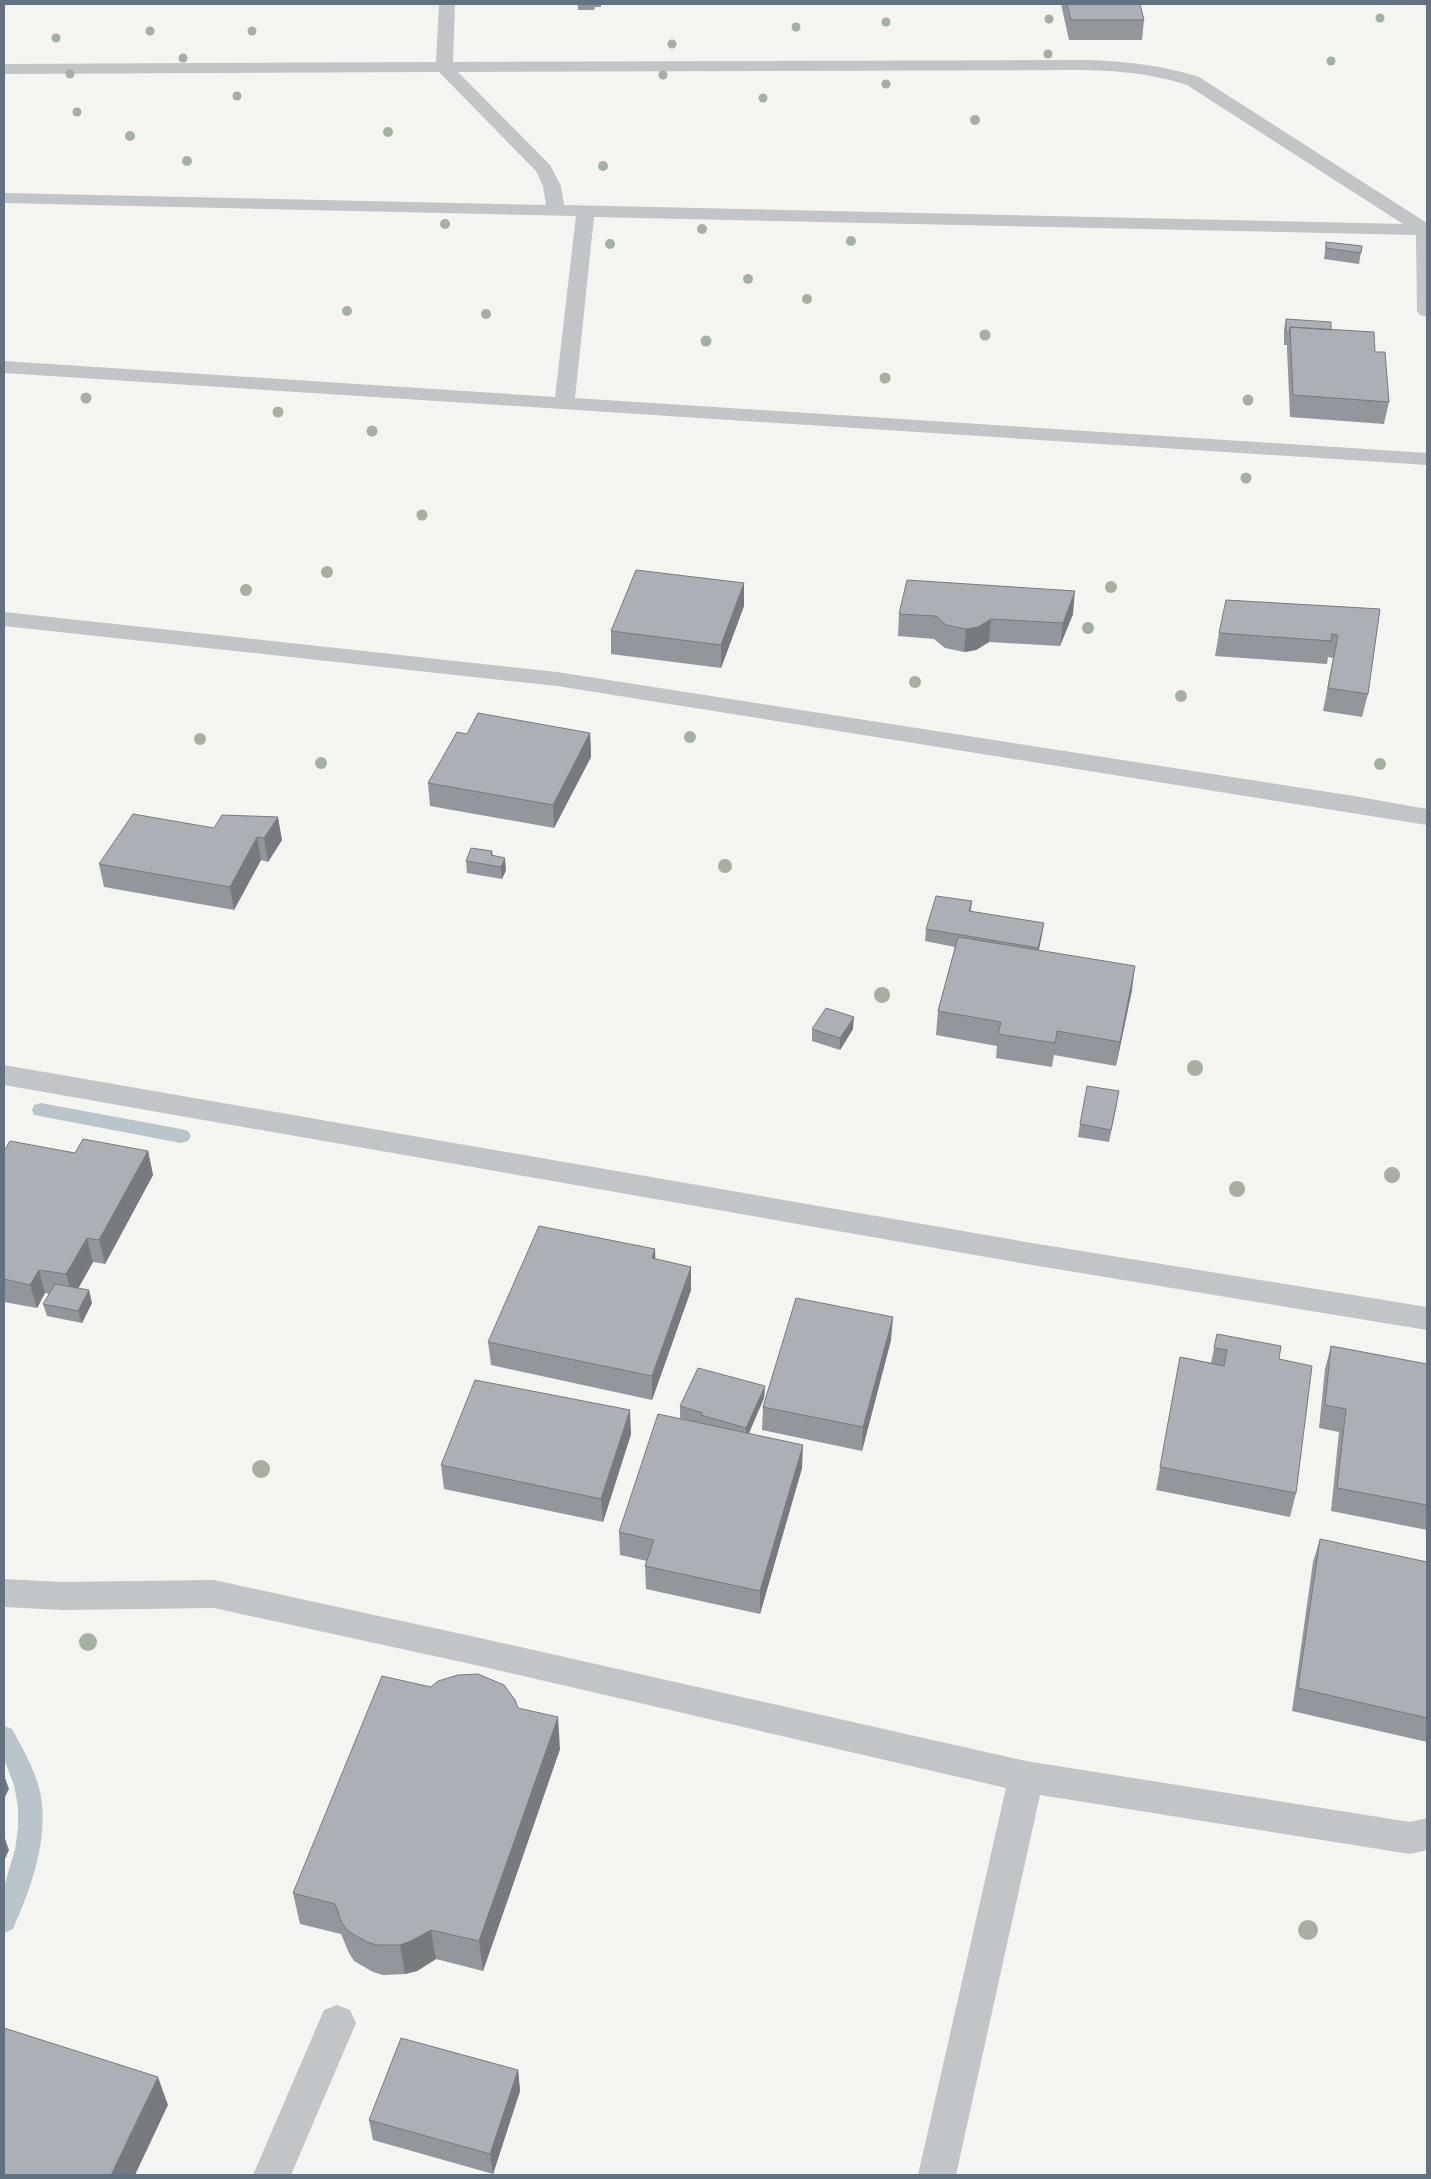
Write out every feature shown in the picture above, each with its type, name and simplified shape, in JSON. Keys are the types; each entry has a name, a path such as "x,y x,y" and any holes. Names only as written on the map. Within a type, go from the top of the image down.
{"street":[{"path":"447,4 444,68 544,170 552,186 556,210"},
{"path":"4,69 1069,65 1148,68 1193,81 1426,229"},
{"path":"4,198 1426,229"},
{"path":"564,403 586,211"},
{"path":"1426,229 1427,312"},
{"path":"4,367 1427,459"},
{"path":"4,619 105,628 557,679 1345,802 1427,817"},
{"path":"4,1075 1026,1253 1427,1319"},
{"path":"4,1593 62,1596 214,1594 480,1652 1026,1777 1410,1838 1427,1834"},
{"path":"937,2175 1026,1777"},
{"path":"272,2175 336,2023"}],"building":[{"path":"1067,4 1140,4 1144,20 1071,20"},
{"path":"1326,242 1362,246 1361,253 1326,248"},
{"path":"1286,319 1331,322 1331,330 1290,327 1289,334 1286,333"},
{"path":"1290,327 1374,332 1375,352 1385,352 1389,402 1293,395"},
{"path":"636,570 744,583 721,645 611,631"},
{"path":"907,580 1075,591 1063,623 991,619 978,627 966,629 946,625 936,616 899,614"},
{"path":"1226,600 1380,609 1368,694 1328,688 1338,635 1331,634 1332,641 1219,633"},
{"path":"478,713 590,733 553,805 428,783 457,732 467,734"},
{"path":"133,814 214,828 222,815 278,817 264,838 257,837 230,887 99,864"},
{"path":"471,848 492,851 491,855 505,858 501,867 466,861"},
{"path":"936,896 972,901 969,911 1044,923 1038,948 926,929"},
{"path":"958,937 1135,966 1120,1042 1057,1031 1055,1043 998,1034 1001,1022 938,1011"},
{"path":"826,1008 854,1017 840,1038 812,1029"},
{"path":"1087,1086 1119,1091 1111,1130 1080,1124"},
{"path":"83,1139 148,1151 99,1240 87,1238 66,1274 39,1270 30,1285 4,1279 4,1151 10,1141 75,1153"},
{"path":"539,1226 655,1249 652,1258 691,1267 652,1376 488,1342"},
{"path":"55,1284 89,1290 78,1311 43,1304"},
{"path":"796,1298 893,1317 863,1427 763,1407"},
{"path":"1217,1334 1281,1346 1279,1359 1312,1366 1296,1493 1160,1467 1180,1357 1224,1366 1227,1350 1214,1348"},
{"path":"1331,1346 1427,1364 1427,1505 1337,1488 1346,1409 1325,1405"},
{"path":"698,1368 765,1386 746,1428 701,1415 703,1413 680,1406"},
{"path":"475,1380 630,1410 601,1499 441,1465"},
{"path":"658,1414 803,1445 760,1591 645,1566 654,1540 619,1532"},
{"path":"1320,1539 1427,1562 1427,1718 1298,1688"},
{"path":"478,1674 504,1685 515,1700 518,1708 558,1717 479,1941 431,1930 400,1945 377,1945 367,1942 348,1931 342,1923 335,1904 293,1893 382,1676 431,1687 438,1681 458,1675"},
{"path":"4,2028 158,2077 111,2175 4,2175"},
{"path":"401,2038 518,2070 490,2154 369,2120"}],"waterway":[{"path":"41,1110 181,1136"},
{"path":"4,1736 18,1762 26,1785 30,1807 27,1849 4,1921"}]}
